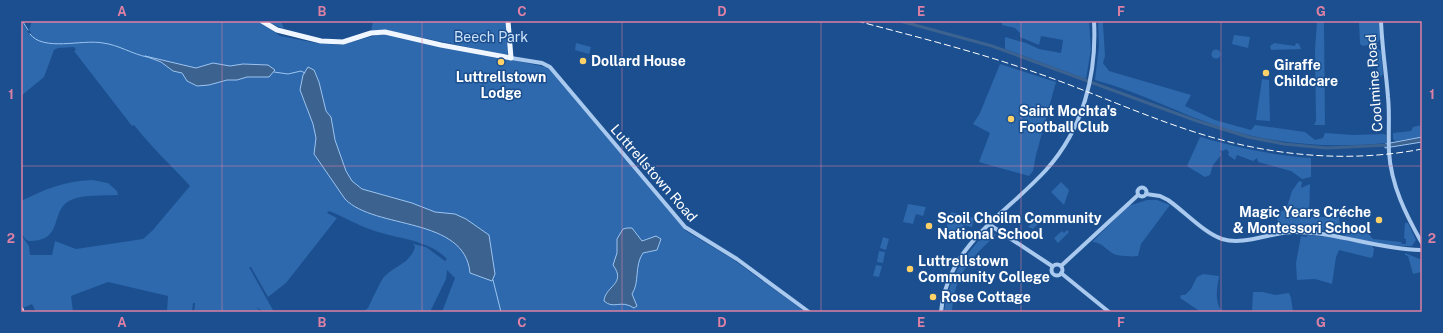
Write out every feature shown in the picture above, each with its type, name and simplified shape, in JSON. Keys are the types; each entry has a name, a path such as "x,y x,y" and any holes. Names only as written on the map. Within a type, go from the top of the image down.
{"main road":[{"path":"262,21 277,30 321,41 343,42 371,33 385,32 441,45 511,58 508,21"}],"street":[{"path":"941,312 944,292 958,259 990,224 1046,169 1065,145 1074,128 1084,105 1093,66 1094,21"},
{"name":"Coolmine Road","path":"1381,21 1389,110 1389,150 1392,176 1421,248"},
{"name":"Luttrellstown Road","path":"511,58 550,67 685,227 737,259 809,312"},
{"path":"1061,273 1061,266 1138,195 1138,191 1142,188 1146,190 1146,194"},
{"path":"1138,195 1142,197 1146,194 1160,196 1168,200 1213,235 1226,240 1240,241 1274,234 1300,232 1332,234 1369,243 1421,248"},
{"path":"990,224 1052,266"},
{"path":"1052,266 1058,264 1061,266"},
{"path":"1052,266 1051,270 1053,274 1058,275 1061,273"},
{"path":"1061,273 1109,312"}],"green space":[{"path":"32,21 259,21 280,36 316,43 340,45 377,35 388,35 546,67 552,70 686,231 734,260 805,312 442,312 455,278 447,270 446,279 430,312 364,311 368,308 384,277 406,261 413,253 415,247 413,244 426,247 445,261 447,259 431,247 372,230 329,211 327,213 337,218 286,283 268,297 251,267 249,267 274,312 264,312 256,307 261,312 194,312 195,303 193,303 192,312 167,312 168,296 108,282 71,296 73,312 36,312 32,304 23,308 21,299 21,235 29,246 30,255 52,255 55,241 76,249 143,239 152,231 190,186 134,125 132,126 74,51 76,50 74,47 58,48 54,50 44,77 21,96 21,33 23,23 29,34 31,33 29,30"},
{"path":"266,21 281,21 284,29"},
{"name":"Beech Park","path":"373,21 506,21 509,52 506,55 385,30 371,32"},
{"path":"1002,21 1089,21 1091,49 1086,79 1005,49 1005,37 1026,43 1039,49 1061,53 1063,40 1041,36 1039,45 1020,37 1020,33 1015,28 1002,25"},
{"path":"1098,21 1103,21 1105,56 1103,63 1109,71 1191,95 1185,106 1215,120 1251,130 1255,125 1305,132 1315,140 1323,138 1325,133 1353,135 1384,134 1386,135 1386,143 1325,145 1265,139 1226,129 1112,85 1095,80 1099,46"},
{"path":"1317,21 1324,21 1325,125 1314,125 1316,121 1315,50"},
{"path":"1359,21 1379,21 1380,39 1377,43 1363,46 1360,44"},
{"path":"1234,35 1250,37 1248,48 1232,44"},
{"path":"576,43 591,47 589,54 575,50"},
{"path":"1274,43 1295,46 1296,43 1299,44 1301,49 1271,50 1270,46"},
{"path":"1376,47 1381,51 1383,74 1380,77 1378,77"},
{"path":"1214,50 1218,50 1220,54 1218,58 1214,58 1212,56 1212,52"},
{"name":"Saint Mochta's Football Club","path":"1000,64 1056,82 1033,171 1029,176 979,162 990,133 973,124 980,113"},
{"path":"1262,79 1269,80 1270,121 1256,120"},
{"path":"1422,125 1422,137 1395,141 1393,139 1393,133 1411,131 1413,127"},
{"path":"1200,137 1255,150 1311,158 1311,177 1302,179 1291,171 1258,162 1257,158 1253,161 1237,155 1235,160 1228,155 1229,152 1226,149 1223,151 1220,150 1221,155 1213,165 1210,175 1205,177 1187,166"},
{"path":"92,180 108,183 117,191 118,195 88,196 71,200 60,210 53,230 48,236 42,239 31,241 27,240 22,231 21,225 21,201 55,186"},
{"path":"1299,181 1302,182 1301,188 1310,184 1309,217 1339,217 1340,227 1337,232 1296,227 1277,229 1282,227 1282,225 1278,224 1276,212 1286,210 1292,191"},
{"path":"1061,182 1069,190 1064,205 1051,192"},
{"path":"1147,200 1157,200 1170,205 1141,244 1138,256 1116,255 1099,243 1092,242 1128,206"},
{"path":"908,204 926,207 923,216 916,214 913,224 903,222"},
{"path":"951,212 974,218 972,227 964,225 963,228 960,228 956,238 945,232"},
{"path":"1040,215 1039,223 1033,229 1028,227"},
{"path":"1405,223 1408,223 1416,240 1412,246 1386,245 1367,242 1357,240 1343,234 1366,231 1373,239 1401,242 1402,244 1406,244 1406,239 1404,238"},
{"path":"1067,230 1069,232 1058,243 1054,238 1062,231 1064,233"},
{"path":"992,232 996,235 971,260 960,278 953,299 952,312 944,312 948,293 958,268 984,235"},
{"path":"1307,235 1337,238 1372,246 1374,249 1373,256 1371,258 1339,250 1336,257 1332,284 1315,279 1297,280 1296,263 1301,236 1307,237"},
{"path":"883,237 889,239 886,250 880,248"},
{"path":"879,251 885,252 883,263 877,262"},
{"path":"1405,253 1422,260 1421,272 1413,274 1408,256 1405,255"},
{"path":"876,265 882,266 879,277 873,276"},
{"path":"1203,274 1219,276 1217,299 1219,308 1222,312 1201,312 1180,298 1181,295 1185,295 1191,289 1197,277"},
{"path":"1253,292 1263,292 1275,295 1289,293 1293,312 1255,312 1252,310"}],"shaded area":[{"path":"145,56 196,68 213,63 230,66 243,64 268,65 275,70 269,77 247,77 197,86 187,81 182,73 173,71 161,62"},
{"path":"308,67 314,70 319,82 326,111 331,117 335,140 346,171 352,181 362,189 412,203 435,212 455,214 466,219 489,235 495,274 492,281 470,273 464,255 453,242 436,233 417,226 376,216 359,209 345,199 314,154 316,138 313,124 300,90 303,75"},
{"path":"1422,137 1422,142 1385,148 1385,144"},
{"path":"632,228 642,241 656,236 661,239 657,250 643,253 640,258 636,284 632,294 637,306 634,308 625,304 611,305 604,301 605,296 617,281 617,271 613,265 617,253 617,239 623,229"}],"waterway":[{"path":"900,21 992,46 1197,121 1248,137 1284,144 1327,148 1389,145"},
{"path":"23,22 28,30"},
{"path":"30,34 36,39 53,44 103,43 147,57"},
{"path":"274,72 288,74 301,71 305,73"},
{"path":"493,280 501,312"}],"railway":[{"path":"857,21 1015,65 1172,124 1218,139 1243,145 1294,154 1320,156 1371,155 1422,149"}],"place":[{"name":"Dollard House","path":"583,61"},
{"name":"Luttrellstown Lodge","path":"501,62"},
{"name":"Giraffe Childcare","path":"1266,73"},
{"name":"Saint Mochta's Football Club","path":"1011,119"},
{"name":"Magic Years Créche & Montessori School","path":"1379,220"},
{"name":"Scoil Choilm Community National School","path":"929,226"},
{"name":"Luttrellstown Community College","path":"910,269"},
{"name":"Rose Cottage","path":"933,297"}]}
